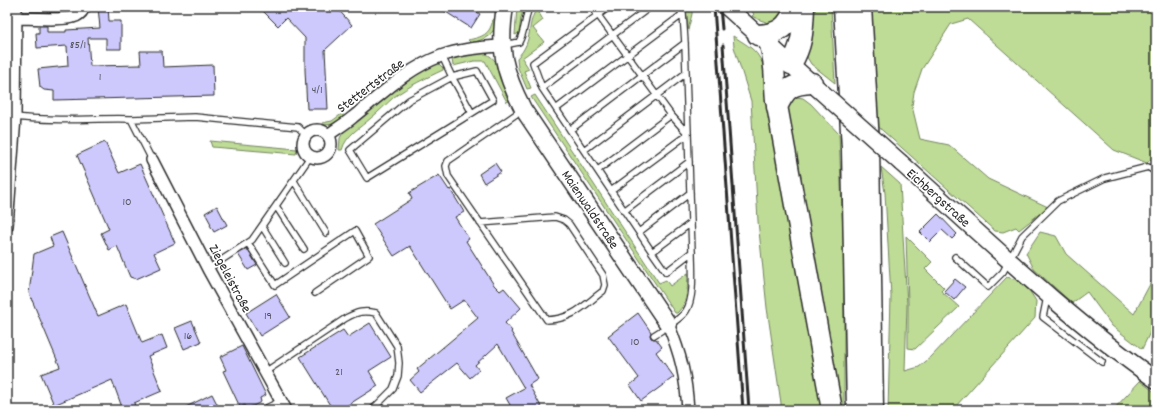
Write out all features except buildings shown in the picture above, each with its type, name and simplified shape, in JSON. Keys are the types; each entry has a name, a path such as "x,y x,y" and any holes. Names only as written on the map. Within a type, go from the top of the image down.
{"highway":[{"path":"796,7 784,28 764,40 774,56 777,107 832,410"},
{"path":"791,64 796,56 801,42 804,7"},
{"path":"844,7 852,149 856,410"},
{"path":"861,7 868,143 873,410"},
{"path":"777,107 783,96 792,87 799,84 814,85"}],"main road":[{"name":"Maienwaldstraße","path":"505,7 502,23 502,46 506,69 512,87 523,109 668,324"},
{"name":"Eichbergstraße","path":"727,7 1008,260 1100,339 1156,380"}],"street":[{"path":"7,226 16,12 67,18 81,13 84,7"},
{"name":"Stettertstraße","path":"328,135 352,118 397,80 419,66 442,56 477,47 502,46"},
{"path":"318,130 328,135 331,146 326,155 321,158 310,157 303,148 306,135 318,130"},
{"name":"Ziegeleistraße","path":"152,160 208,269 284,406"},
{"name":"Maienwaldstraße","path":"668,324 682,360 686,381 688,410"}],"lane":[{"path":"502,46 519,42 523,34 525,17 529,7"},
{"path":"592,7 671,115 688,134"},
{"path":"609,7 534,64 542,88 666,272 692,252"},
{"path":"542,88 650,7"},
{"path":"654,335 686,311 692,287 685,43 683,14 677,7"},
{"path":"556,109 683,14"},
{"path":"570,130 685,43"},
{"path":"442,56 472,113"},
{"path":"478,71 493,100 368,178 350,150 409,100 452,77 478,71"},
{"path":"584,150 686,73"},
{"path":"480,223 555,217 564,220 569,224 603,275 603,291 571,316 558,320 547,320 480,223 448,176 446,166 448,161 523,109"},
{"path":"598,170 671,115"},
{"path":"11,117 33,120 195,117 298,127 306,135"},
{"path":"131,119 152,160"},
{"path":"611,191 688,134"},
{"path":"208,269 252,240 310,157"},
{"path":"624,211 689,162"},
{"path":"955,257 988,287 1003,272 1022,236 1058,201 1104,178 1148,166 1156,172"},
{"path":"294,181 326,233"},
{"path":"639,232 690,193"},
{"path":"276,206 304,250"},
{"path":"652,252 691,223"},
{"path":"262,226 285,264"},
{"path":"248,243 275,285 355,231 370,256 315,293"},
{"path":"1048,294 1043,317 1102,362"},
{"path":"265,372 346,318 358,312 368,311 376,313 397,346 399,363 398,376 393,389 372,410"},
{"path":"262,410 284,406"}],"green space":[{"path":"517,7 524,7 519,33 515,35"},
{"path":"538,7 548,7 539,13 543,20 533,28 544,42 522,58 529,69 524,71 531,88 527,89 518,68 517,58 526,45 534,13"},
{"path":"684,7 692,7 688,30 687,16"},
{"path":"748,7 790,7 774,26 752,16 754,14"},
{"path":"806,7 831,7 835,83 811,64 804,52"},
{"path":"868,7 1156,7 1156,154 1147,163 1114,150 968,19 951,24 922,69 914,92 912,106 920,139 949,145 988,179 1048,207 1019,230 1016,227 1003,232 995,231 874,123"},
{"path":"493,19 497,21 493,30 488,36 471,43 468,40 485,34 490,29"},
{"path":"733,36 748,45 754,51 766,69 824,410 781,410 767,308 758,221 751,101 734,47"},
{"path":"478,52 492,57 497,63 512,99 507,102 485,61 474,61 453,66 452,59"},
{"path":"438,63 443,70 424,79 394,97 354,132 347,140 342,150 339,150 340,138 344,131 400,85"},
{"path":"790,92 797,97 803,98 811,104 839,134 844,260 844,410 835,410 782,102"},
{"path":"535,95 659,283 666,280 670,286 688,273 684,304 677,313 675,313 531,97"},
{"path":"343,113 343,118 333,124 325,125 322,123 332,121"},
{"path":"210,141 297,149 296,154 212,147"},
{"path":"881,167 900,184 907,305 905,371 919,367 931,357 1007,277 1017,280 1029,290 1036,301 1035,318 956,406 959,410 888,410 891,296 885,193"},
{"path":"1040,232 1056,236 1066,254 1134,314 1156,273 1156,320 1142,349 1112,326 1087,292 1072,303 1034,269 1026,253"},
{"path":"906,236 932,262 925,269 944,288 941,291 959,307 915,349 908,348"},
{"path":"1140,381 1156,393 1156,410 1113,410"}],"railway":[{"path":"714,7 743,410"},
{"path":"720,7 722,29"},
{"path":"723,45 749,410"}]}
